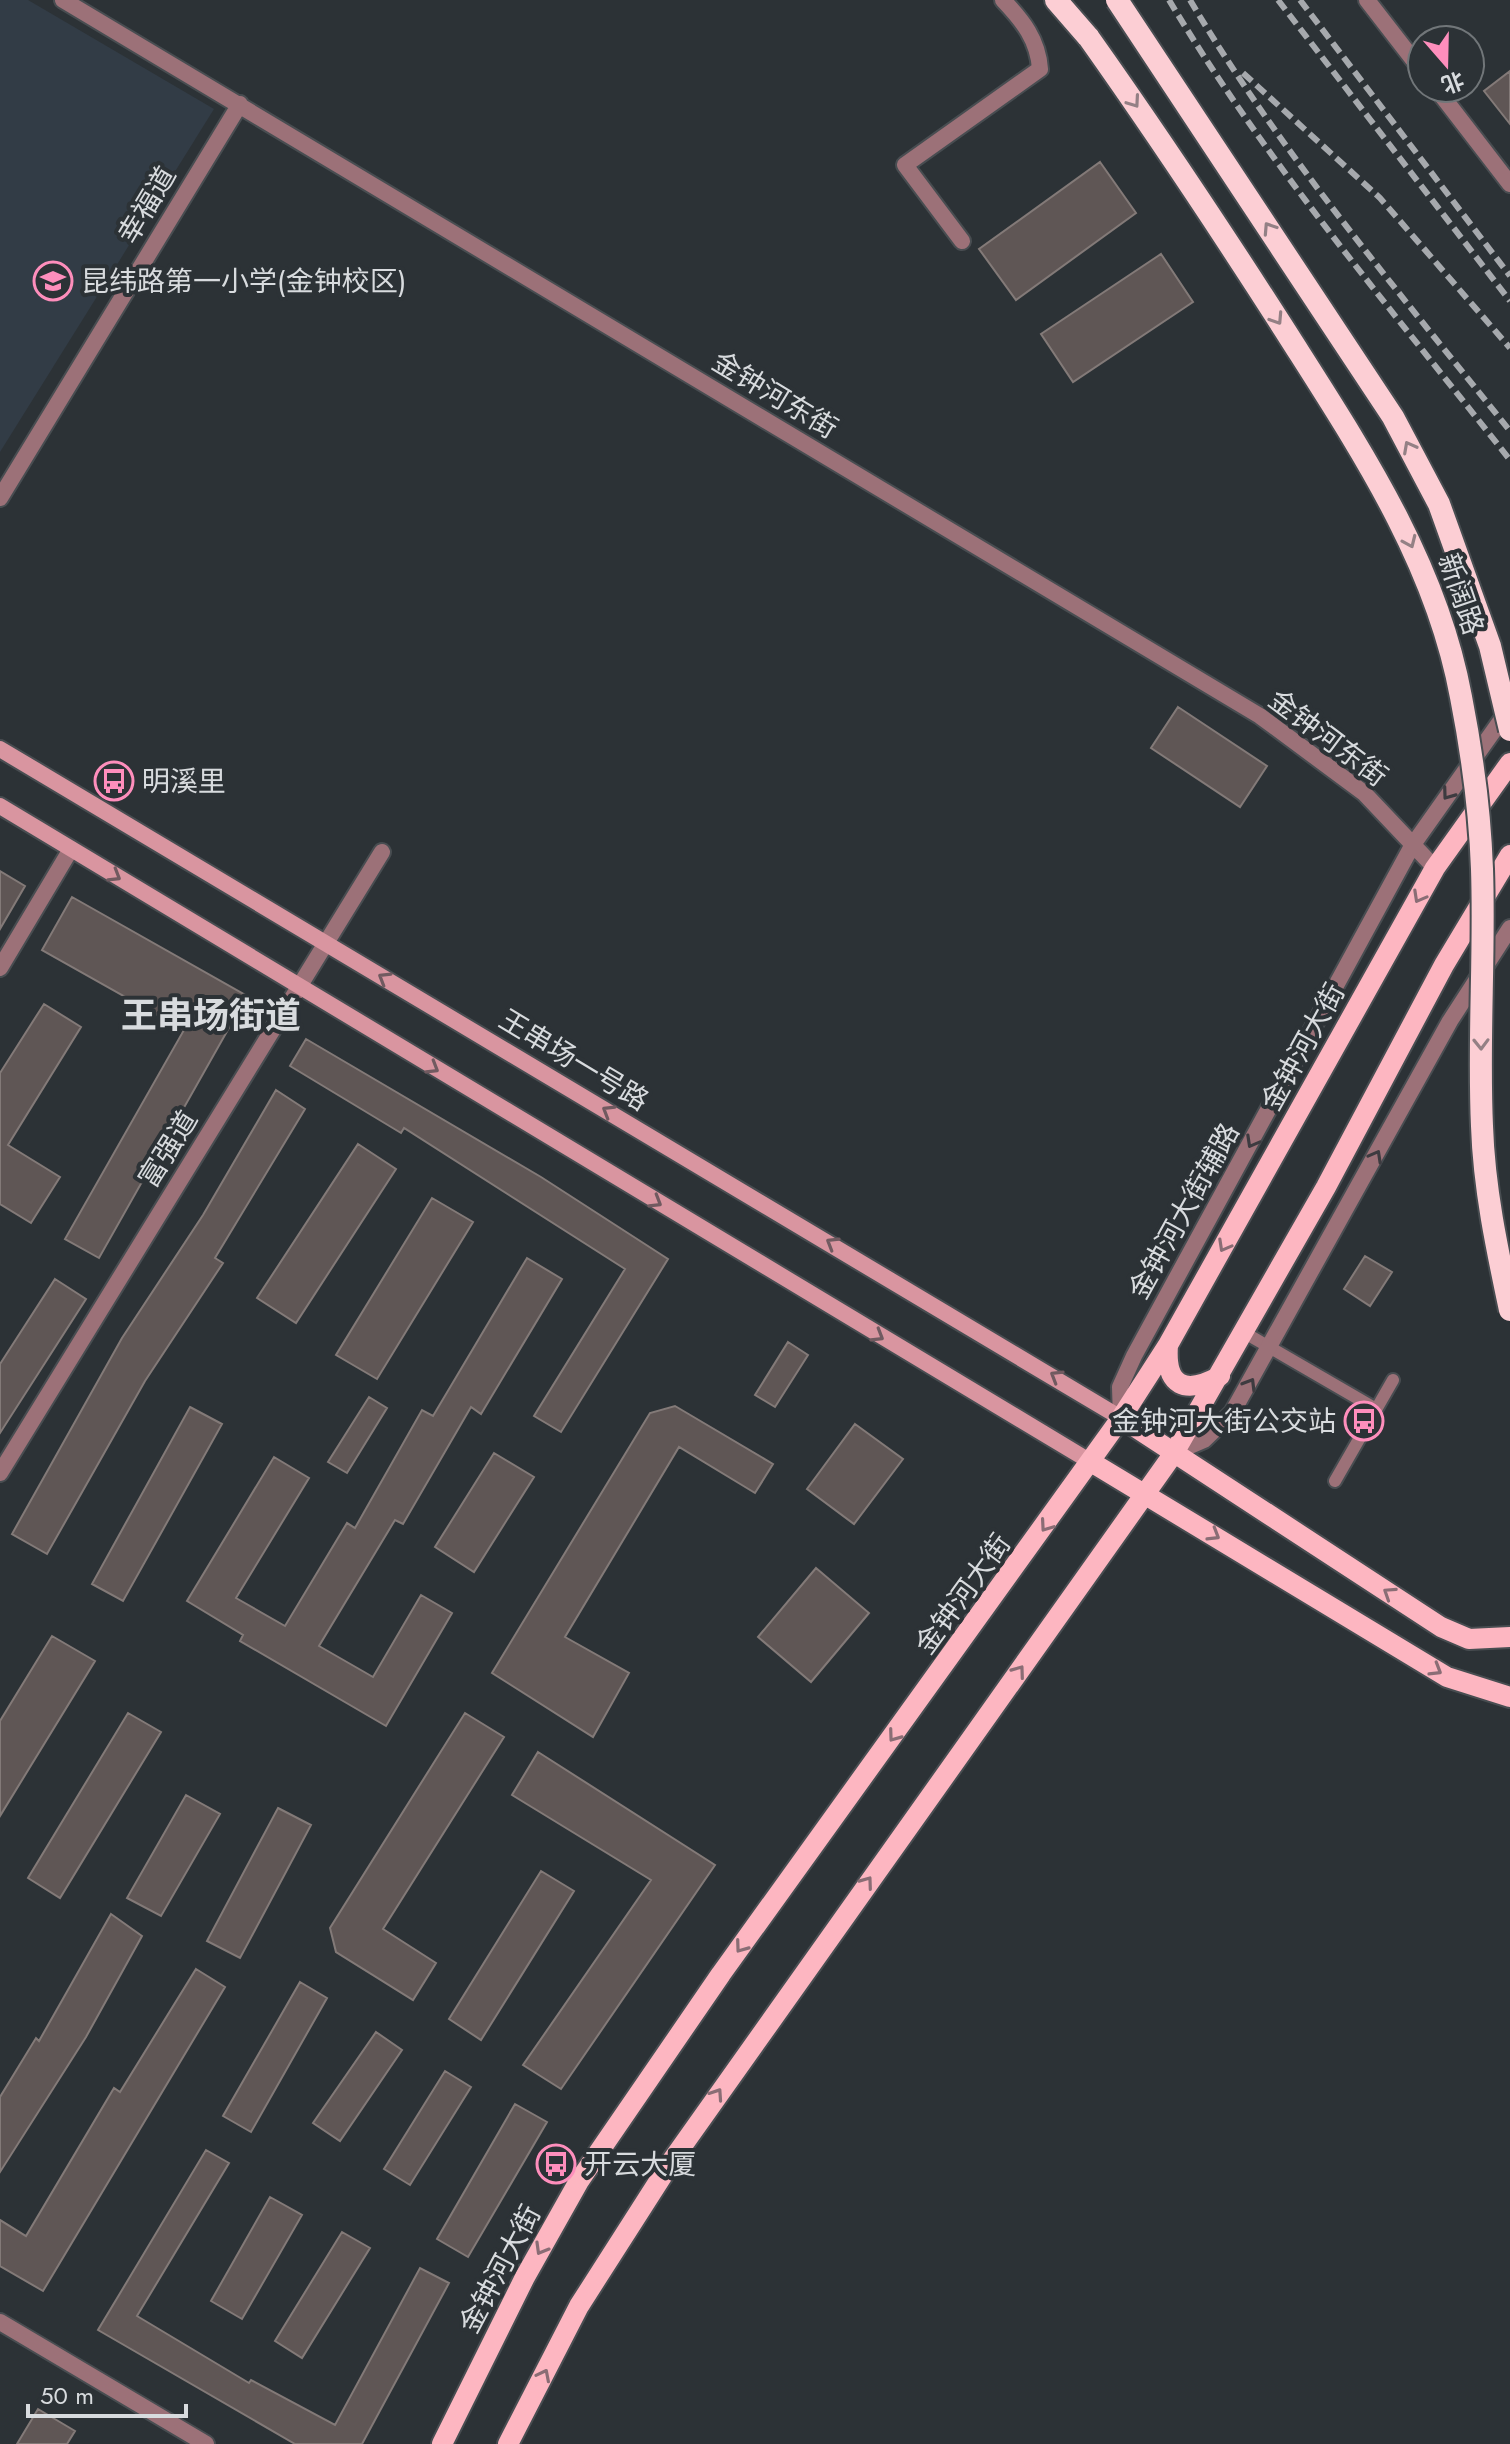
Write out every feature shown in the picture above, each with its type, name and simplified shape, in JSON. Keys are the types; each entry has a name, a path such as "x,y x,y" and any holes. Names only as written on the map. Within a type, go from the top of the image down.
{"highway":[{"name":"新阔路","path":"1056,0 1089,38 1166,148 1362,450 1400,520 1432,590 1461,696 1478,819 1482,869 1482,1128 1492,1227 1510,1310"},
{"name":"新阔路","path":"1117,0 1393,417 1439,504 1477,605 1510,730"}],"main road":[{"name":"王串场一号路","path":"0,749 1121,1418"},
{"name":"金钟河大街","path":"442,2444 525,2277 579,2181 721,1974 1121,1418 1168,1345 1435,868 1510,763"},
{"path":"0,806 1447,1677 1510,1697"},
{"path":"508,2444 579,2306 673,2159 818,1950 1147,1495 1174,1453 1245,1333 1444,965 1510,855"},
{"path":"1168,1345 1172,1378 1182,1386 1198,1386 1220,1376"},
{"path":"1121,1418 1441,1627 1469,1639 1510,1637"}],"street":[{"name":"金钟河东街","path":"63,0 1260,716 1364,793 1435,868"},
{"path":"962,241 905,165 1040,69 1039,51 1022,20 1003,0"},
{"path":"1367,0 1406,50"},
{"name":"幸福道","path":"0,498 240,104"},
{"path":"1448,104 1510,184"},
{"name":"金钟河大街辅路","path":"1121,1418 1120,1387 1134,1356 1412,846 1510,708"},
{"path":"0,968 71,849"},
{"name":"富强道","path":"0,1473 382,852"},
{"path":"1174,1453 1204,1440 1232,1413 1271,1348 1450,1021 1510,928"},
{"path":"0,2322 206,2444"}],"lane":[{"path":"1245,1333 1376,1409"},
{"path":"1335,1481 1393,1380"}],"shaded area":[{"name":"昆纬路第一小学(金钟校区)","path":"0,0 28,0 214,109 0,452"}],"building":[{"path":"1510,71 1510,124 1486,94 1486,89"},
{"path":"1100,162 1136,213 1016,300 979,249"},
{"path":"1161,254 1193,302 1073,382 1041,334"},
{"path":"1178,707 1267,766 1240,807 1151,748"},
{"path":"0,871 25,886 0,929"},
{"path":"72,897 247,996 99,1258 65,1239 184,1030 42,950"},
{"path":"44,1004 81,1027 8,1145 60,1177 31,1223 0,1204 0,1073"},
{"path":"306,1039 541,1177 668,1259 561,1432 534,1416 625,1269 404,1128 401,1133 290,1066"},
{"path":"276,1090 305,1109 215,1258 223,1263 145,1381 47,1554 12,1534 122,1338 203,1215"},
{"path":"358,1144 396,1169 296,1323 257,1298"},
{"path":"432,1198 473,1222 377,1379 336,1355"},
{"path":"1365,1256 1392,1272 1370,1306 1344,1289"},
{"path":"527,1258 562,1279 481,1414 471,1407 403,1524 395,1520 319,1646 373,1677 421,1595 452,1613 386,1726 240,1641 243,1635 187,1601 274,1457 309,1478 236,1598 285,1626 347,1523 355,1528 422,1410 433,1416"},
{"path":"55,1279 86,1299 0,1433 0,1364"},
{"path":"788,1342 808,1355 775,1407 755,1395"},
{"path":"369,1397 387,1408 347,1473 328,1462"},
{"path":"675,1406 773,1464 755,1493 679,1447 565,1637 629,1673 593,1737 492,1673 650,1413"},
{"path":"190,1407 222,1424 123,1601 92,1584"},
{"path":"855,1424 903,1459 854,1524 807,1489"},
{"path":"494,1453 534,1477 474,1572 435,1547"},
{"path":"816,1568 869,1613 811,1682 758,1637"},
{"path":"52,1636 95,1661 0,1816 0,1721"},
{"path":"128,1713 161,1732 60,1898 28,1878"},
{"path":"465,1713 504,1737 383,1929 436,1963 413,2000 336,1952 330,1928"},
{"path":"538,1752 715,1865 561,2089 523,2065 651,1880 512,1795"},
{"path":"186,1795 220,1814 161,1916 127,1898"},
{"path":"278,1808 311,1825 240,1958 207,1941"},
{"path":"541,1871 574,1891 481,2040 449,2019"},
{"path":"111,1914 142,1936 86,2037 0,2172 0,2097 36,2038 39,2041"},
{"path":"196,1969 225,1987 43,2291 0,2266 0,2220 26,2236 114,2088 120,2092"},
{"path":"300,1982 327,1998 251,2132 223,2116"},
{"path":"376,2032 402,2050 340,2141 313,2123"},
{"path":"445,2071 471,2087 410,2185 384,2169"},
{"path":"515,2104 547,2122 468,2257 437,2239"},
{"path":"206,2150 229,2163 137,2316 249,2383 251,2380 335,2425 420,2268 449,2283 362,2444 295,2444 98,2330"},
{"path":"270,2197 302,2215 242,2319 211,2301"},
{"path":"342,2232 370,2248 302,2358 275,2341"},
{"path":"38,2409 75,2431 67,2444 17,2444"}],"railway":[{"path":"1169,0 1207,61 1289,178 1510,460"},
{"path":"1190,0 1225,57 1302,167 1510,431"},
{"path":"1278,0 1510,301"},
{"path":"1300,0 1510,276"},
{"path":"1243,73 1380,198 1510,348"}],"place":[{"name":"昆纬路第一小学(金钟校区)","path":"53,281"},
{"name":"明溪里","path":"114,781"},
{"name":"金钟河大街公交站","path":"1364,1421"},
{"name":"开云大厦","path":"556,2164"}],"district":[{"name":"王串场街道","path":"211,1015"}]}
